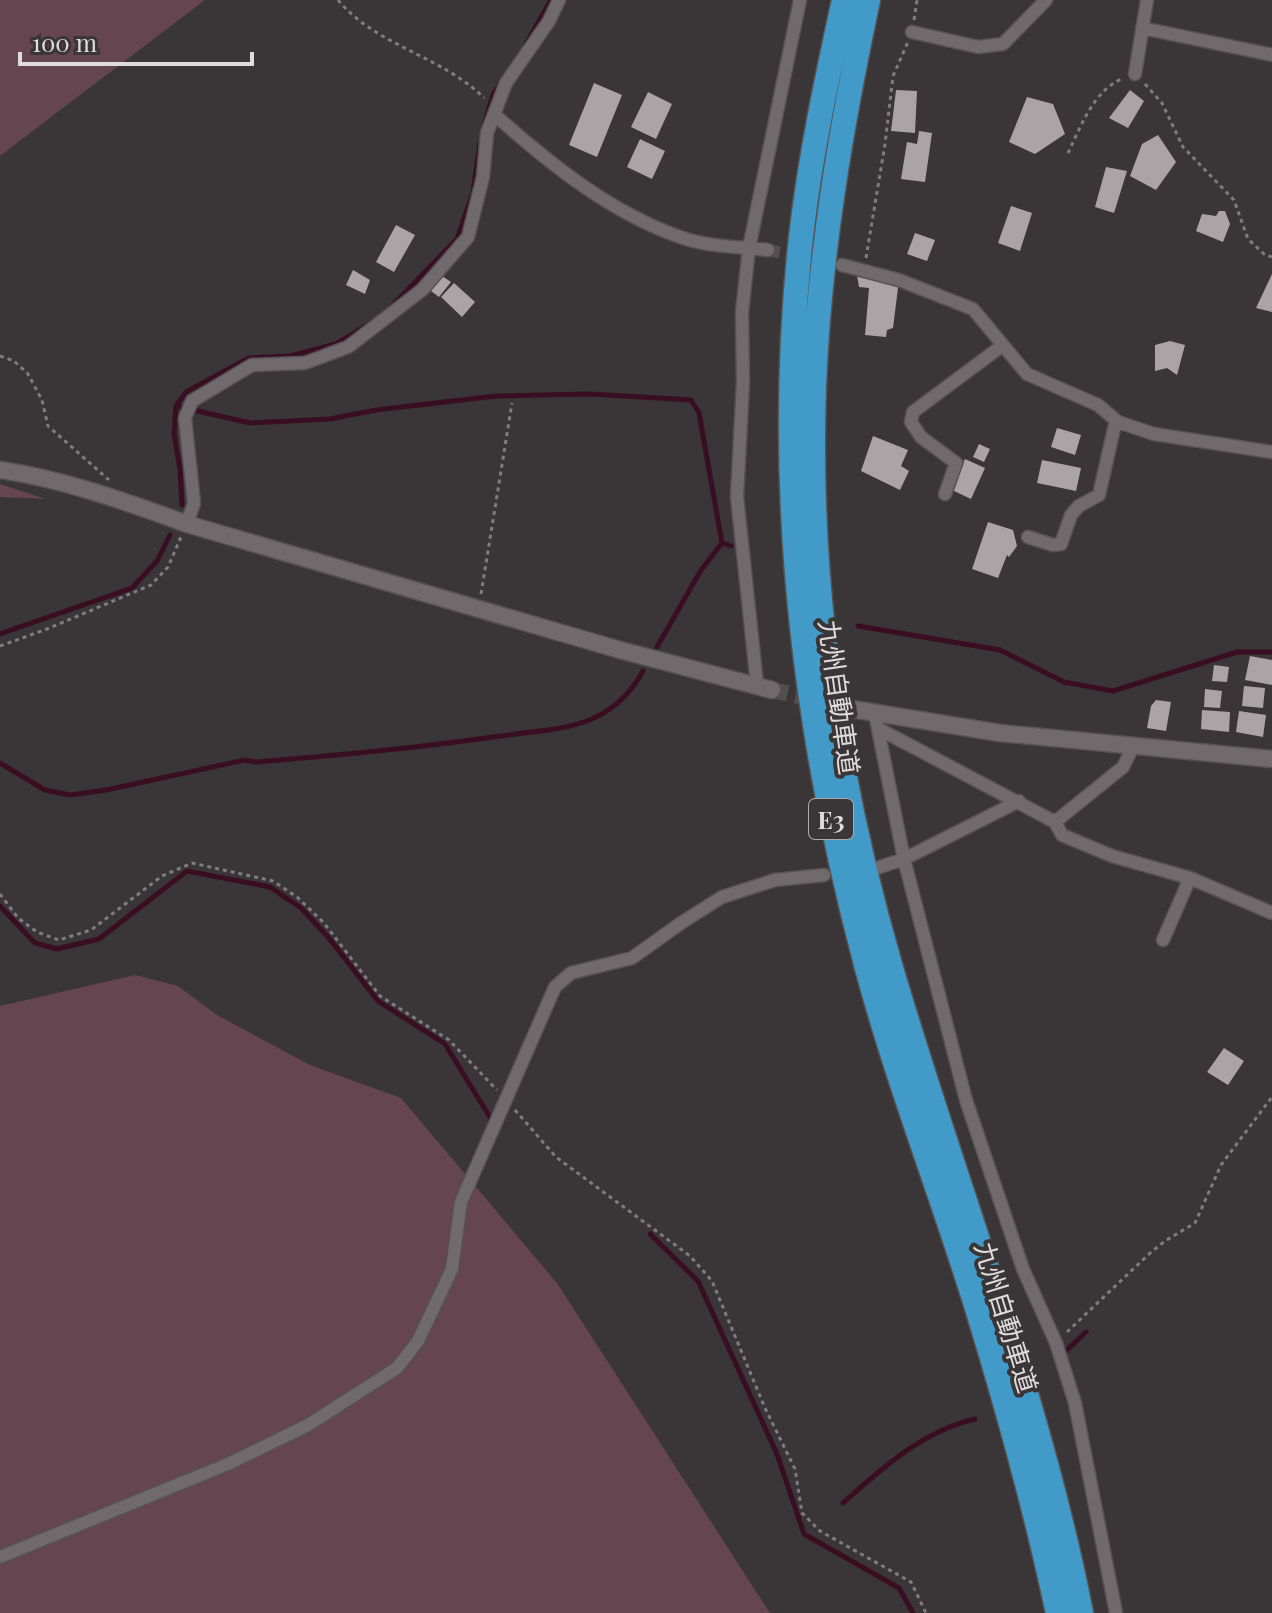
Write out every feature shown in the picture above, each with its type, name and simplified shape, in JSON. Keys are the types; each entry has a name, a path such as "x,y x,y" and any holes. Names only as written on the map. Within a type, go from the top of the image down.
{"highway":[{"name":"九州自動車道","path":"844,0 821,110 801,236 791,383 791,509 802,643 837,853 868,972 900,1079 976,1306 1016,1442 1058,1613"},
{"name":"九州自動車道","path":"868,0 843,114 825,241 814,385 814,509 824,641 857,834 890,965 1039,1434 1081,1613"}],"street":[{"path":"187,524 194,503 185,418 192,401 252,365 305,363 348,347 422,290 468,237 483,177 487,133 506,83 549,21 559,0"},
{"path":"0,470 21,473 130,504 187,524 479,610 764,687 737,497 743,382 742,312 749,248 800,0"},
{"path":"912,32 978,47 1003,44 1046,0"},
{"path":"1135,74 1147,0"},
{"path":"1142,28 1272,55"},
{"path":"495,115 543,156 632,216 685,239 768,250"},
{"path":"842,265 899,280 973,309 1027,374 1098,405 1116,420 1154,434 1272,452"},
{"path":"945,494 956,463 921,437 911,422 913,412 1003,345"},
{"path":"1028,537 1053,545 1061,544 1071,515 1079,506 1099,495 1116,420"},
{"path":"852,709 1055,822 1062,835 1112,856 1190,878 1272,913"},
{"path":"877,721 1272,759"},
{"path":"877,721 904,859 966,1100 1023,1269 1056,1343 1075,1403 1116,1613"},
{"path":"1055,822 1123,767 1134,745"},
{"path":"877,868 904,859 1019,801"},
{"path":"0,1557 228,1464 308,1425 397,1368 418,1341 452,1269 461,1202 555,987 571,973 632,958 722,897 775,880 824,875"},
{"path":"1163,940 1190,878"}],"path":[{"path":"338,0 350,15 367,28 459,78 483,95"},
{"path":"863,272 893,76 912,32 917,0"},
{"path":"1068,153 1106,85 1135,74 1162,103 1183,147 1234,200 1248,239 1272,257"},
{"path":"0,356 14,361 28,374 42,400 48,426 106,477 130,504"},
{"path":"479,610 512,403"},
{"path":"0,646 151,585 168,567 187,524"},
{"path":"0,894 18,918 37,932 59,940 91,930 162,876 192,863 273,881 297,897 324,923 380,996 449,1040 556,1157 690,1256 712,1281 765,1408 795,1469 802,1513 820,1531 911,1582 926,1613"},
{"path":"1056,1343 1149,1254 1195,1223 1221,1165 1272,1097"}],"shaded area":[{"path":"0,0 205,0 0,156"},
{"path":"0,484 46,499 0,497"},
{"path":"135,975 178,986 217,1015 310,1065 401,1098 557,1283 770,1613 0,1613 0,1006"}],"building":[{"path":"594,83 622,95 597,157 569,145"},
{"path":"896,90 917,91 915,133 891,131"},
{"path":"1130,90 1144,101 1128,128 1109,118"},
{"path":"648,92 672,104 656,139 631,127"},
{"path":"1027,97 1053,104 1065,134 1035,154 1009,142"},
{"path":"919,131 932,133 925,182 901,179 907,142 917,144"},
{"path":"1158,135 1176,162 1156,190 1130,176 1142,144"},
{"path":"640,139 665,151 652,179 627,167"},
{"path":"1106,167 1127,171 1114,213 1095,207"},
{"path":"1011,206 1032,213 1020,251 998,243"},
{"path":"1219,211 1225,211 1230,224 1223,242 1196,231 1202,214 1216,216"},
{"path":"396,225 415,235 394,272 376,262"},
{"path":"915,233 935,240 927,261 907,254"},
{"path":"353,270 370,280 365,294 346,285"},
{"path":"1272,274 1272,312 1256,308"},
{"path":"857,275 899,280 893,328 887,330 886,337 865,335 869,288 859,287"},
{"path":"442,276 451,282 439,297 431,291"},
{"path":"454,283 475,302 462,317 441,297"},
{"path":"1170,341 1185,345 1177,375 1167,368 1155,371 1155,345"},
{"path":"1057,428 1081,435 1075,455 1051,447"},
{"path":"873,436 908,450 901,466 909,471 900,490 861,471"},
{"path":"979,444 990,449 984,462 973,457"},
{"path":"965,459 985,468 971,499 952,490"},
{"path":"1042,460 1081,468 1076,491 1037,483"},
{"path":"988,522 1013,530 1017,546 1009,557 1007,555 998,578 972,569"},
{"path":"1250,656 1272,660 1272,685 1245,680"},
{"path":"1214,665 1229,667 1227,682 1212,681"},
{"path":"1244,686 1265,688 1263,708 1242,706"},
{"path":"1205,689 1222,691 1220,708 1204,707"},
{"path":"1156,700 1171,702 1166,731 1147,728 1151,706"},
{"path":"1202,710 1230,712 1229,732 1201,729"},
{"path":"1239,711 1266,715 1263,737 1236,732"},
{"path":"1224,1048 1244,1061 1228,1085 1207,1072"}],"waterway":[{"path":"526,44 551,0"},
{"path":"484,125 493,95 501,83"},
{"path":"391,307 457,239 473,193 480,143"},
{"path":"182,505 174,434 176,406 186,392 249,358 290,356 336,344 371,323"},
{"path":"176,406 250,423 330,419 376,410 496,396 591,394 691,400 699,413 722,543 701,570 657,647"},
{"path":"0,634 132,588 157,561 170,535"},
{"path":"722,543 731,546"},
{"path":"858,626 1000,650 1064,682 1113,691 1237,652 1272,652"},
{"path":"0,763 45,790 70,795 245,760 256,762 378,751 542,731 574,725 602,714 632,688 643,671"},
{"path":"0,906 35,943 57,949 99,939 187,871 270,887 301,908 378,1001 445,1044 491,1119"},
{"path":"650,1234 698,1281 777,1454 804,1534 899,1588 913,1613"},
{"path":"1067,1350 1086,1332"},
{"path":"843,1503 904,1452 938,1432 975,1419"}],"tunnel":[{"path":"768,250 804,257"},
{"path":"772,690 817,700"}]}
